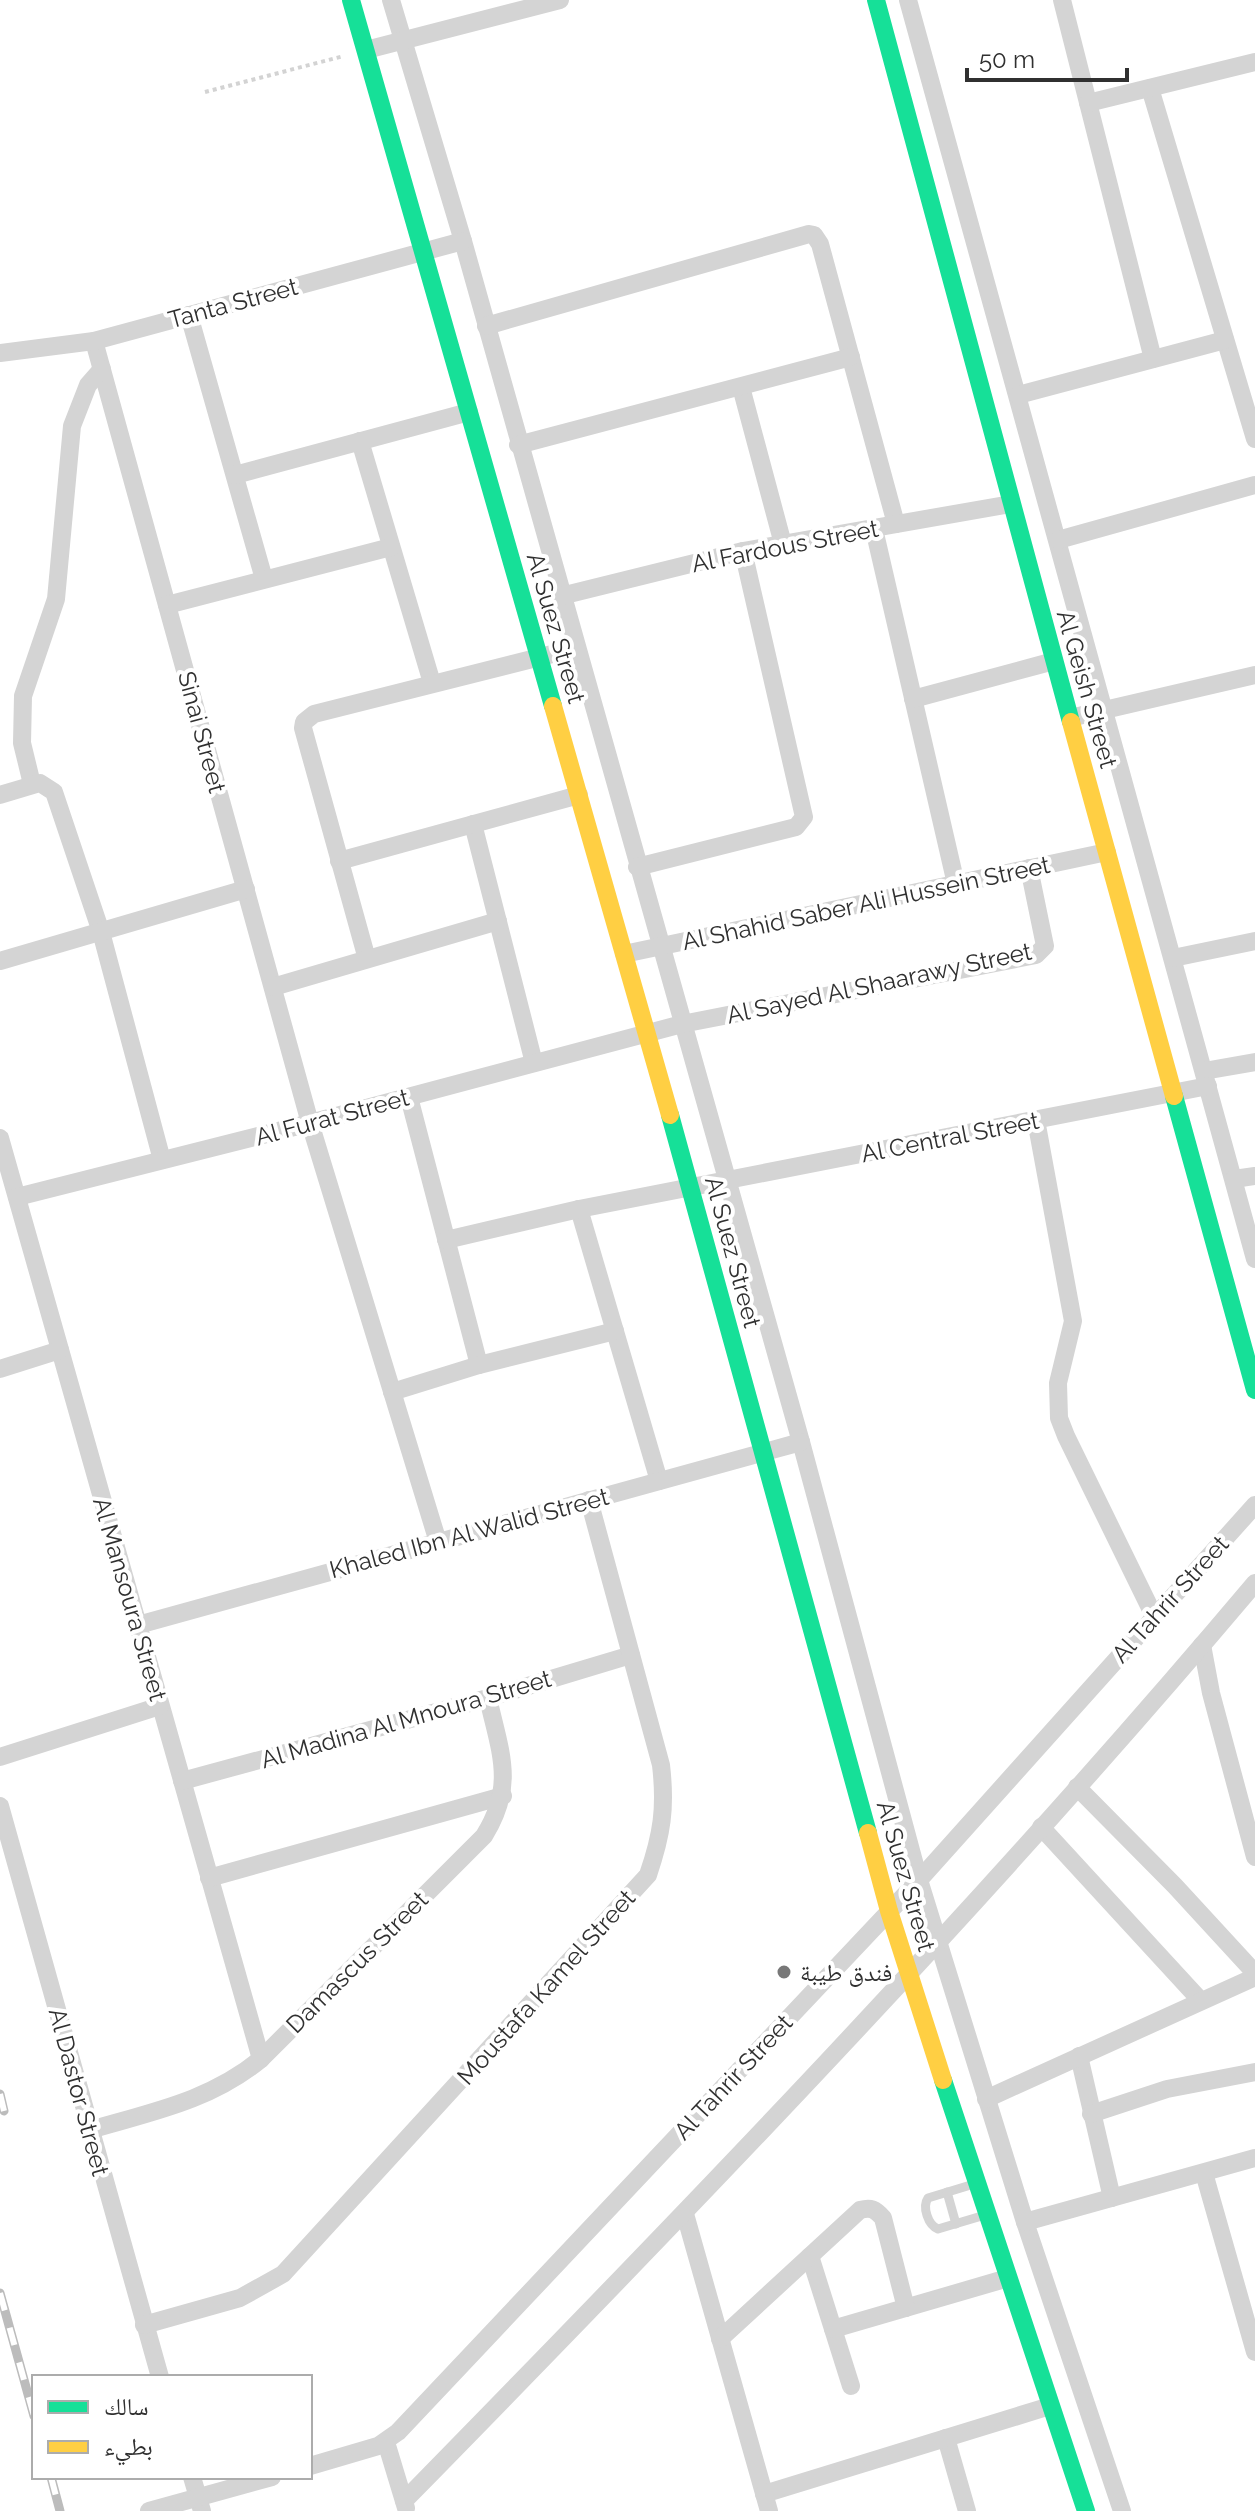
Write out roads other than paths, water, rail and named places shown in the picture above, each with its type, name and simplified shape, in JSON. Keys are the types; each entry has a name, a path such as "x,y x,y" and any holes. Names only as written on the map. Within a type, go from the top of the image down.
{"street":[{"name":"Al Suez Street","path":"351,0 691,1188 889,1911 1086,2511"},
{"name":"Al Suez Street","path":"391,0 463,241 801,1442 919,1880 1025,2222 1122,2511"},
{"path":"366,50 540,2 560,0"},
{"name":"Al Geish Street","path":"876,0 1002,473 1255,1390"},
{"path":"908,2 929,0"},
{"path":"1062,0 1153,359"},
{"name":"Al Geish Street","path":"908,2 1255,1259"},
{"path":"1088,103 1255,62"},
{"path":"1150,88 1255,439"},
{"path":"486,326 809,234 817,238 820,244 896,524"},
{"name":"Tanta Street","path":"0,353 94,341 463,241"},
{"path":"189,315 264,579"},
{"path":"1018,395 1225,340"},
{"name":"Sinai Street","path":"94,341 310,1123 438,1542"},
{"path":"518,445 851,357"},
{"path":"32,784 22,743 23,696 56,599 72,426 88,385 102,369"},
{"path":"741,387 783,544"},
{"path":"235,475 469,412"},
{"path":"360,441 432,683"},
{"path":"1002,473 1036,463"},
{"path":"1058,540 1255,485"},
{"name":"Al Fardous Street","path":"561,596 743,551 1011,504"},
{"path":"874,529 956,884"},
{"path":"167,605 391,547"},
{"path":"637,867 796,827 804,817 743,551"},
{"path":"367,959 303,728 304,722 314,714 576,648"},
{"path":"913,699 1054,661"},
{"path":"1070,718 1254,680"},
{"path":"0,795 40,783 54,792 101,932 162,1160"},
{"path":"339,861 579,795"},
{"path":"473,824 534,1063"},
{"name":"Al Shahid Saber Ali Hussein Street","path":"624,954 1107,852"},
{"name":"Al Sayed Al Shaarawy Street","path":"682,1024 1040,954 1044,942 1029,868"},
{"path":"0,961 246,889"},
{"path":"273,987 498,921"},
{"path":"1173,958 1255,941"},
{"name":"Al Furat Street","path":"17,1197 682,1024"},
{"name":"Al Central Street","path":"446,1240 579,1209 1173,1093 1255,1062"},
{"path":"409,1097 479,1365"},
{"path":"1036,1120 1073,1321 1058,1383 1059,1418 1154,1616"},
{"name":"Al Mansoura Street","path":"0,1138 261,2059"},
{"path":"1234,1179 1255,1176"},
{"path":"579,1209 659,1481"},
{"path":"392,1392 479,1365 615,1331"},
{"path":"0,1369 60,1350"},
{"name":"Khaled Ibn Al Walid Street","path":"138,1625 801,1442"},
{"name":"Moustafa Kamel Street","path":"144,2325 240,2298 283,2274 648,1875 660,1840 665,1802 661,1765 589,1500"},
{"name":"Al Tahrir Street","path":"312,2465 386,2442 398,2432 919,1880 1255,1505"},
{"path":"386,2442 405,2506 685,2214 909,1972 1077,1787 1255,1583"},
{"path":"1202,1645 1211,1693 1255,1857"},
{"name":"Al Madina Al Mnoura Street","path":"182,1781 488,1698 631,1655"},
{"name":"Damascus Street","path":"90,2130 201,2097 238,2077 261,2059 484,1836 496,1817 503,1796 502,1761 488,1698"},
{"path":"0,1757 160,1706"},
{"path":"986,2099 1255,1975 1175,1886 1077,1787"},
{"path":"209,1878 503,1796"},
{"name":"Al Dastor Street","path":"0,1806 159,2375"},
{"path":"1041,1827 1201,2001"},
{"path":"1079,2056 1112,2198"},
{"path":"1091,2114 1167,2089 1255,2072"},
{"path":"1025,2222 1255,2158"},
{"path":"977,2183 1010,2173"},
{"path":"1204,2173 1255,2352"},
{"path":"720,2339 860,2210 868,2208 876,2209 883,2218 906,2308"},
{"path":"685,2214 766,2502 946,2438 1050,2406"},
{"path":"810,2256 851,2386"},
{"path":"833,2329 1008,2278"},
{"path":"946,2438 967,2511"},
{"path":"193,2479 200,2505"},
{"path":"149,2511 200,2505 267,2479"}],"lane":[{"path":"977,2183 928,2198 925,2202 930,2223 938,2229 987,2215"},
{"path":"947,2192 956,2224"}],"railway":[{"path":"0,2094 4,2111"},
{"path":"0,2293 32,2409"},
{"path":"52,2479 60,2511"}],"place":[{"name":"فندق طيبة","path":"784,1972"}]}
